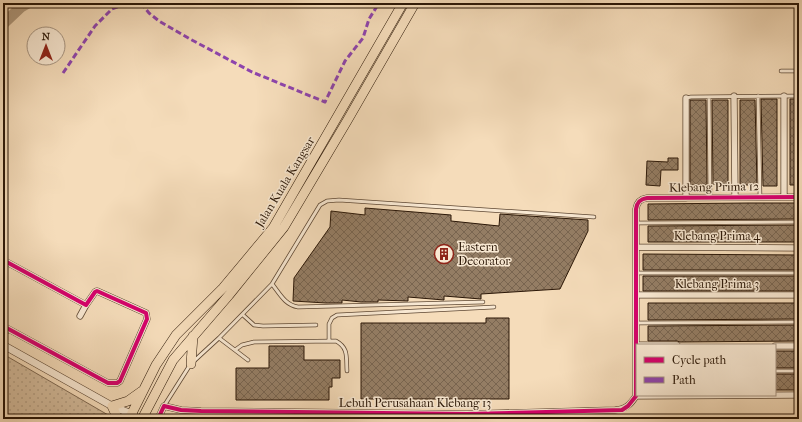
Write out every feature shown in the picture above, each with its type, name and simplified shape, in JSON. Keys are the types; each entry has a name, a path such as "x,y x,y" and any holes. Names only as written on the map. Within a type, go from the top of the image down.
{"highway":[{"name":"Jalan Kuala Kangsar","path":"134,417 143,390 165,350 176,335 223,288 273,228 403,3"},
{"name":"Jalan Kuala Kangsar","path":"134,417 155,392 173,360 229,295 284,227 415,3"},
{"path":"191,364 193,336"},
{"path":"118,419 112,406 128,401 143,390"}],"street":[{"path":"734,96 735,197"},
{"path":"784,96 784,197"},
{"path":"686,98 686,198"},
{"name":"Klebang Prima 12","path":"636,222 636,209 638,202 643,199 799,197"},
{"path":"636,222 636,396"},
{"name":"Klebang Prima 4","path":"636,247 799,248"},
{"path":"3,260 86,305"},
{"path":"3,336 5,327 108,383 117,383 124,374 147,319 147,315 97,291 86,305 80,316"},
{"name":"Klebang Prima 3","path":"636,295 799,295"},
{"path":"3,345 134,417"},
{"path":"776,346 799,346"},
{"path":"776,395 799,395"},
{"name":"Lebuh Perusahaan Klebang 13","path":"164,406 180,410 201,411 467,417 615,410 628,406 636,396"},
{"path":"158,419 164,406"}],"lane":[{"path":"781,71 799,71"},
{"path":"709,96 710,197"},
{"path":"686,98 709,96 799,96"},
{"path":"758,96 760,197"},
{"path":"164,406 191,364 243,315 272,284 320,205 327,201 339,200 594,217"},
{"path":"636,222 799,222"},
{"path":"636,273 799,273"},
{"path":"272,284 285,301 292,306 298,307 483,302"},
{"path":"330,340 329,324 332,318 337,315 494,307"},
{"path":"243,315 254,325 316,326"},
{"path":"636,323 799,322"},
{"path":"219,338 248,360"},
{"path":"235,350 242,345 254,342 336,341 342,344 346,351 347,371"},
{"path":"776,371 799,371"}],"shaded area":[{"path":"3,354 115,419 3,419"}],"building":[{"path":"761,99 777,99 777,186 763,186"},
{"path":"790,99 799,99 799,185 790,185"},
{"path":"690,100 706,100 707,185 690,185"},
{"path":"712,100 728,100 728,184 713,184"},
{"path":"740,100 755,100 757,185 740,185"},
{"path":"668,158 678,158 678,170 661,170 660,186 646,185 647,161 668,162"},
{"path":"799,203 799,219 648,220 648,204"},
{"name":"Eastern Decorator","path":"365,208 451,215 451,221 499,226 500,214 588,220 588,231 560,289 481,294 481,299 444,296 444,300 408,297 408,301 378,300 378,302 361,302 342,300 342,303 326,303 293,301 294,278 330,227 331,211 365,215"},
{"path":"799,225 799,242 648,242 648,226"},
{"path":"643,254 799,255 799,270 643,270"},
{"path":"643,276 799,276 799,291 643,291"},
{"path":"648,303 799,303 799,319 648,320"},
{"path":"486,318 509,318 509,399 361,399 361,323 486,323"},
{"path":"799,325 799,341 648,341 648,326"},
{"path":"269,346 304,346 304,360 340,360 340,378 332,378 332,387 329,387 329,400 236,400 236,368 269,368"},
{"path":"776,351 799,351 799,368 776,368"},
{"path":"776,374 799,374 799,390 776,390"}],"waterway":[{"path":"3,24 21,7 28,3"}],"marked path":[{"path":"63,73 95,26 112,9 127,3"},
{"path":"141,3 149,13 159,21 190,39 252,72 325,102 345,61 363,38 369,19 379,3"}],"cycle path":[{"path":"158,419 164,406 181,410 201,411 467,414 622,410 628,406 636,396 636,209 639,201 647,198 799,197"},
{"path":"3,260 86,305 97,291 146,313 147,319 120,381 117,383 108,383 3,326"}],"place":[{"name":"Eastern Decorator","path":"444,254"}]}
